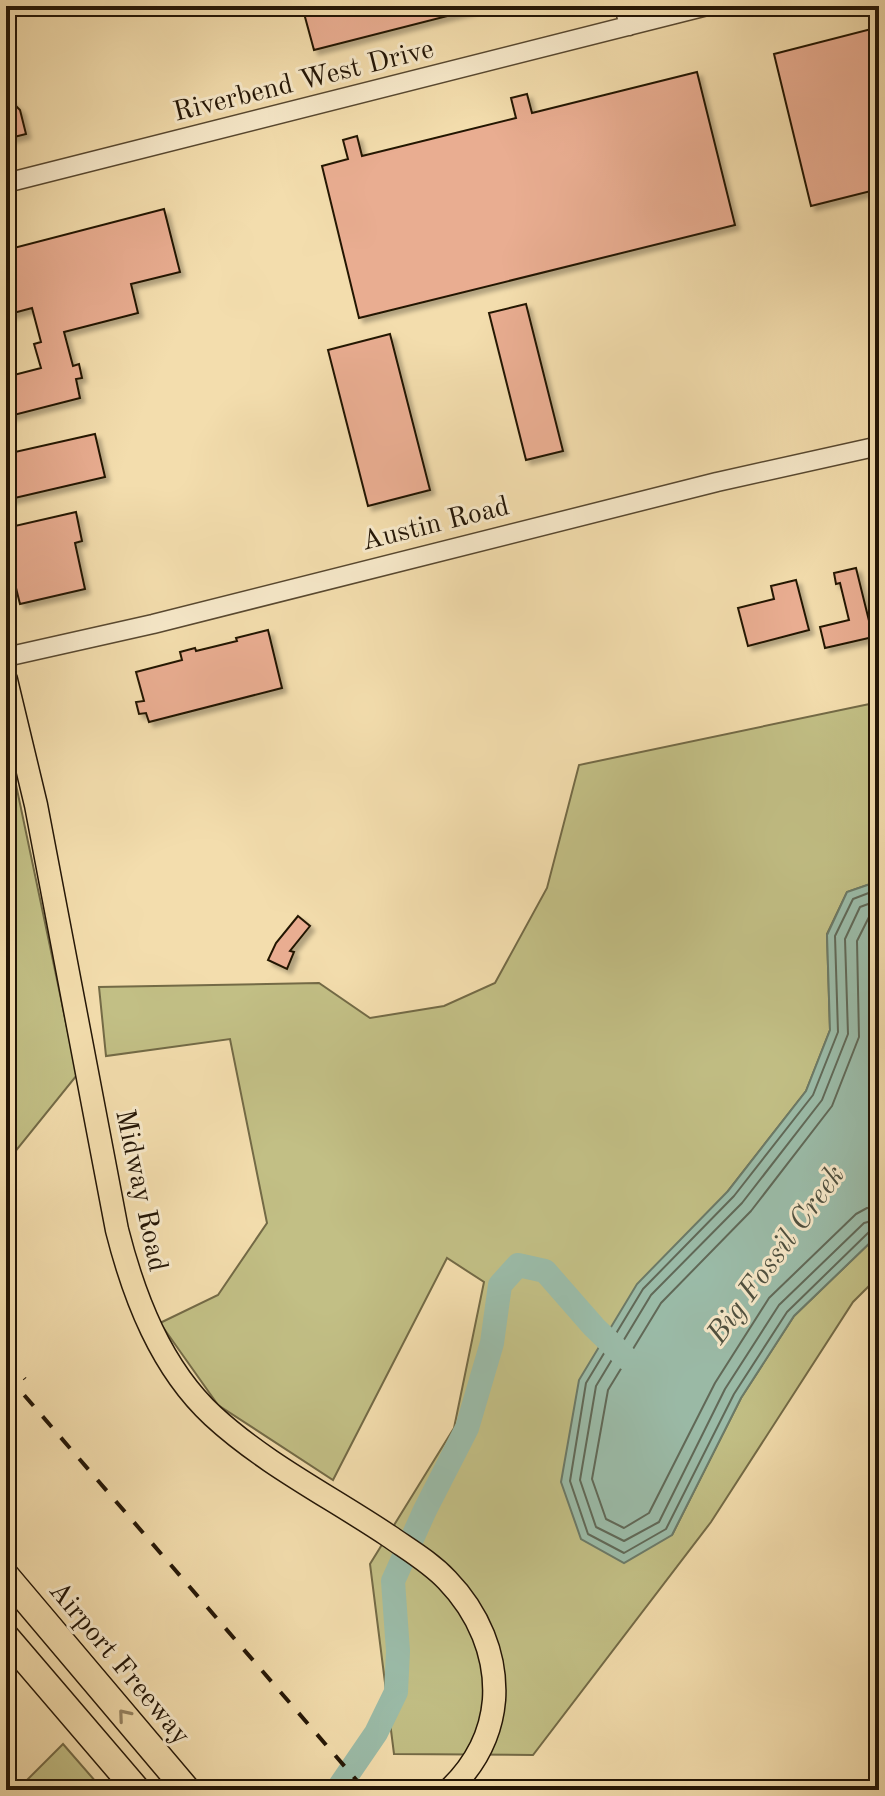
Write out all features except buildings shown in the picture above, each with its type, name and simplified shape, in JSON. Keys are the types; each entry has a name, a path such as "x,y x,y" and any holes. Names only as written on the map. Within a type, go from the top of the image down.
{"highway":[{"name":"Airport Freeway","path":"6,1576 181,1782"},
{"path":"6,1637 137,1790"}],"main road":[{"name":"Midway Road","path":"6,683 36,805 117,1230 132,1284 180,1379 213,1416 287,1471 431,1565 446,1578 471,1610 489,1648 493,1669 493,1713 472,1765 449,1790"}],"street":[{"path":"624,6 629,26"},
{"name":"Riverbend West Drive","path":"6,183 707,6"},
{"name":"Austin Road","path":"6,657 153,624 702,485 879,446"}],"shaded area":[{"path":"879,702 879,881 847,892 827,934 830,1030 806,1091 728,1191 672,1535 741,1398 794,1316 879,1234 879,1276 853,1302 711,1522 533,1755 394,1754 370,1564 454,1428 484,1282 447,1258 333,1480 218,1405 160,1323 218,1295 267,1223 230,1039 106,1056 99,987 319,983 370,1018 444,1006 495,983 547,888 579,765"},
{"path":"6,737 77,1075 6,1163"},
{"path":"63,1744 103,1790 17,1790"}],"water":[{"path":"879,881 879,1234 794,1316 741,1398 672,1535 624,1563 581,1539 561,1482 579,1380 637,1284 728,1191 806,1091 830,1030 827,935 847,892"}],"waterway":[{"name":"Big Fossil Creek","path":"337,1790 376,1733 396,1692 398,1651 393,1581 467,1428 492,1343 500,1285 518,1265 545,1271 626,1358"}],"railway":[{"path":"6,1357 25,1379"},
{"path":"6,1374 365,1790"}]}
